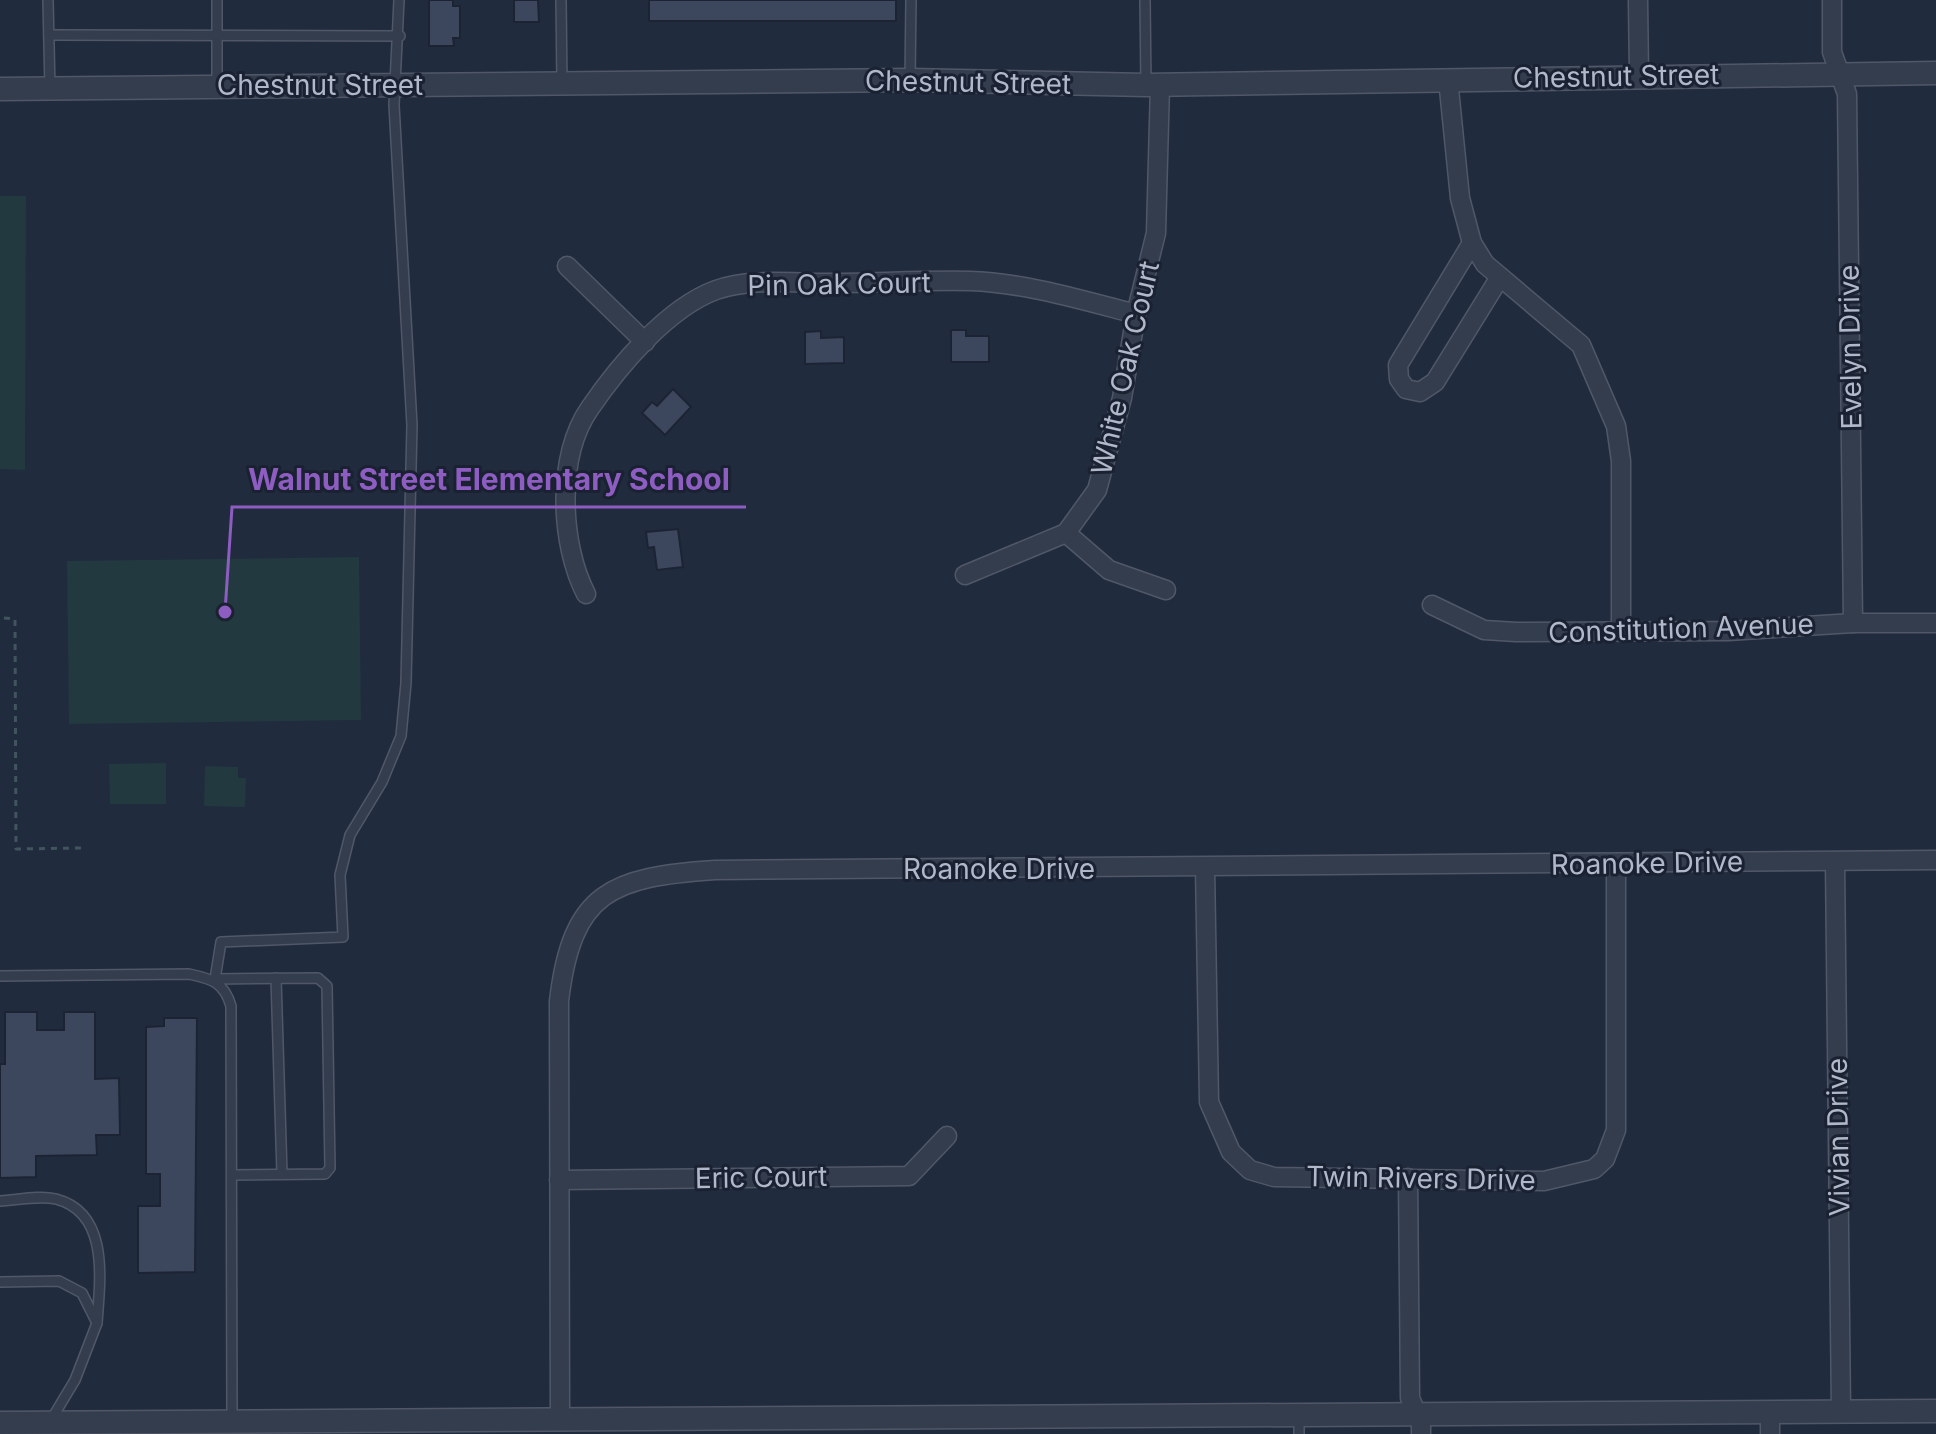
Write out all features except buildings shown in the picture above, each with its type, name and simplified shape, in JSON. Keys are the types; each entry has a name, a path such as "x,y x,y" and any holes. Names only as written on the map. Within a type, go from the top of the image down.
{"street":[{"path":"1638,0 1639,76"},
{"name":"Evelyn Drive","path":"1832,0 1832,52 1847,94 1853,623"},
{"name":"Chestnut Street","path":"0,89 910,80 1153,85 1936,73"},
{"path":"1448,79 1460,198 1472,243 1485,264 1581,345 1616,426 1621,461 1621,632"},
{"name":"White Oak Court","path":"1066,533 1097,490 1122,398 1136,314 1156,233 1153,85"},
{"path":"1472,243 1398,365 1399,379 1406,389 1420,392 1435,382 1500,277"},
{"path":"567,266 645,342"},
{"name":"Pin Oak Court","path":"586,594 577,576 568,528 568,463 580,423 621,362 675,316 716,290 753,283 971,281 1048,292 1136,314"},
{"path":"965,575 1066,533 1109,570 1166,590"},
{"name":"Constitution Avenue","path":"1432,605 1484,630 1728,631 1853,623 1936,623"},
{"name":"Roanoke Drive","path":"560,1421 559,1001 564,959 587,914 611,891 654,874 715,870 1936,860"},
{"name":"Vivian Drive","path":"1835,862 1841,1412"},
{"name":"Twin Rivers Drive","path":"1205,867 1206,1068 1209,1102 1231,1152 1250,1170 1274,1177 1544,1181 1580,1175 1605,1159 1616,1130 1616,864"},
{"name":"Eric Court","path":"559,1180 909,1176 947,1136"},
{"path":"1408,1178 1410,1398 1419,1424"},
{"path":"0,1423 49,1428 232,1421 482,1428 560,1421 646,1426 862,1427 1770,1423 1841,1412 1936,1411"}],"lane":[{"path":"48,0 50,89"},
{"path":"217,0 217,86"},
{"path":"215,979 221,942 343,937 340,875 350,835 382,782 401,736 406,683 412,425 394,105 400,36 399,0"},
{"path":"561,0 562,84"},
{"path":"910,80 911,0"},
{"path":"1145,0 1153,85"},
{"path":"49,35 400,36"},
{"path":"0,976 189,974 215,979 318,978 327,986 330,1168 325,1174 232,1175"},
{"path":"276,978 282,1174"},
{"path":"215,979 227,990 231,1006 232,1421"},
{"path":"0,1201 53,1198 72,1205 92,1230 101,1262 97,1323 75,1380 49,1428"},
{"path":"0,1282 59,1281 82,1293 97,1323"}],"path":[{"path":"4,618 15,619 16,849 81,848 81,852"}],"green space":[{"path":"0,196 26,196 25,470 0,469"},
{"path":"359,557 361,720 69,724 67,561"},
{"path":"166,763 166,804 110,804 109,764"},
{"path":"205,766 238,767 238,778 246,778 245,807 204,806"}],"place":[{"name":"Walnut Street Elementary School","path":"225,612"}]}
